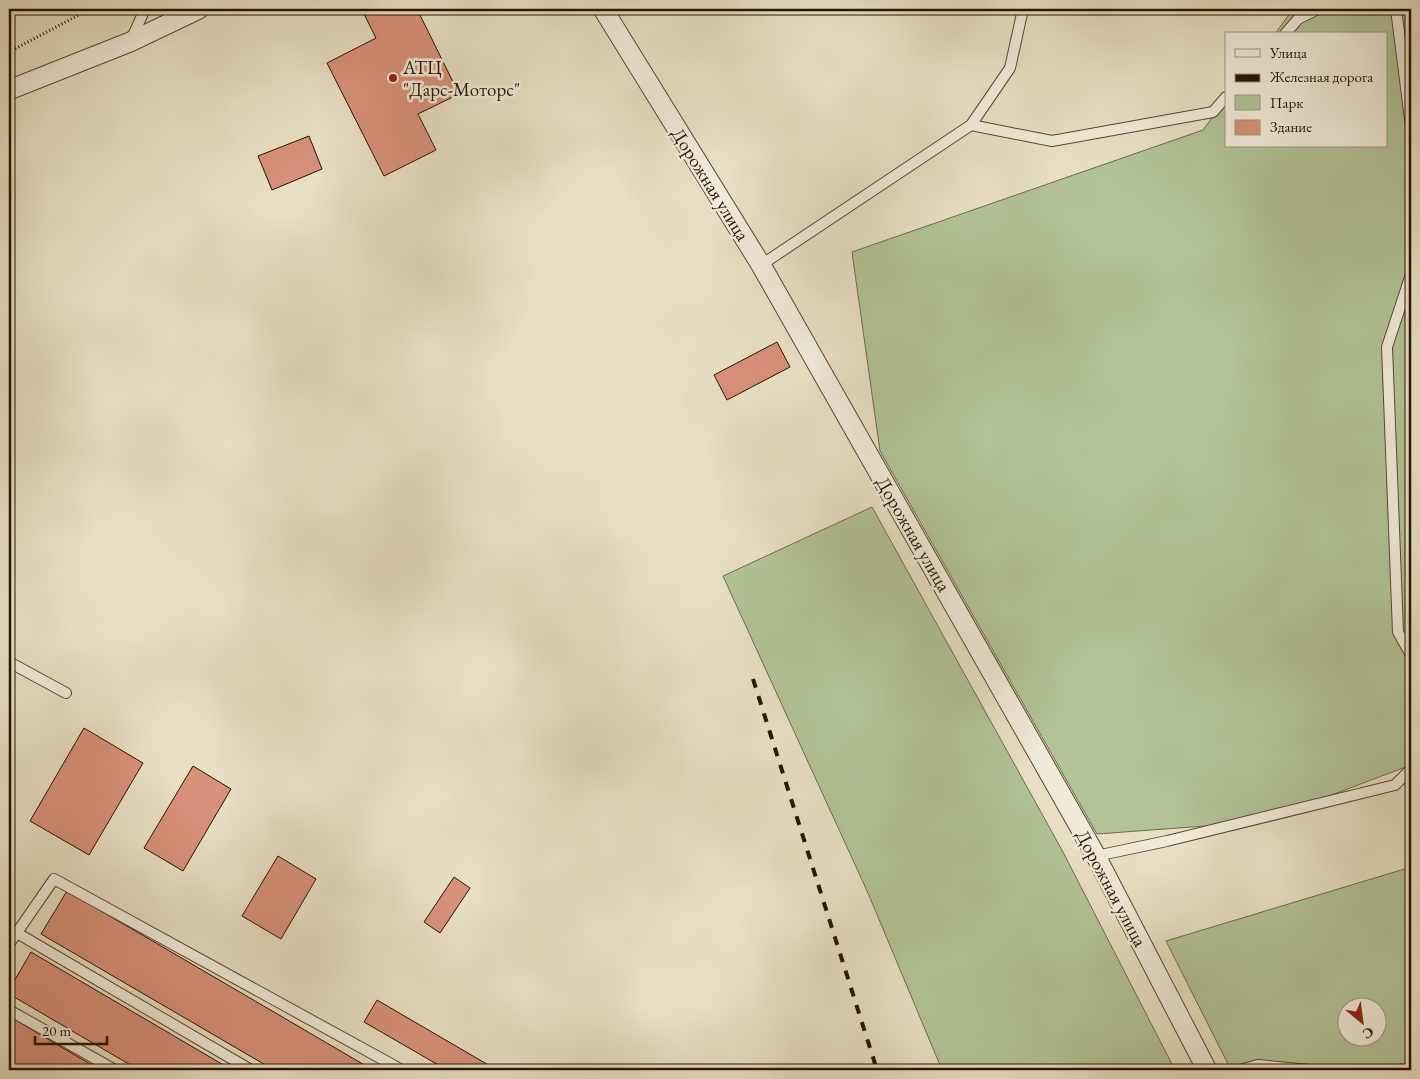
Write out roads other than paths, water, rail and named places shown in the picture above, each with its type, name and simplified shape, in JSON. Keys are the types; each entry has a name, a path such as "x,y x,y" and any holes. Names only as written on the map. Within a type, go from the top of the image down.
{"street":[{"path":"9,90 130,42 177,14 199,9"},
{"name":"Дорожная улица","path":"603,9 761,265 1096,856 1208,1070"}],"lane":[{"path":"130,42 145,9"},
{"path":"761,265 971,125 1010,68 1023,9"},
{"path":"1287,32 1298,19 1318,9"},
{"path":"1396,9 1411,126"},
{"path":"971,125 1052,141 1213,112 1225,98"},
{"path":"1411,274 1387,347 1398,632 1411,655"},
{"path":"9,662 66,693"},
{"path":"1096,856 1167,841 1394,784 1411,769"},
{"path":"9,944 54,879 402,1070"},
{"path":"17,933 251,1070"},
{"path":"9,1010 115,1070"},
{"path":"1239,1070 1258,1065 1310,1070"}],"railway":[{"path":"753,679 877,1070"}],"place":[{"name":"АТЦ \"Дарс-Моторс\"","path":"393,78"}]}
